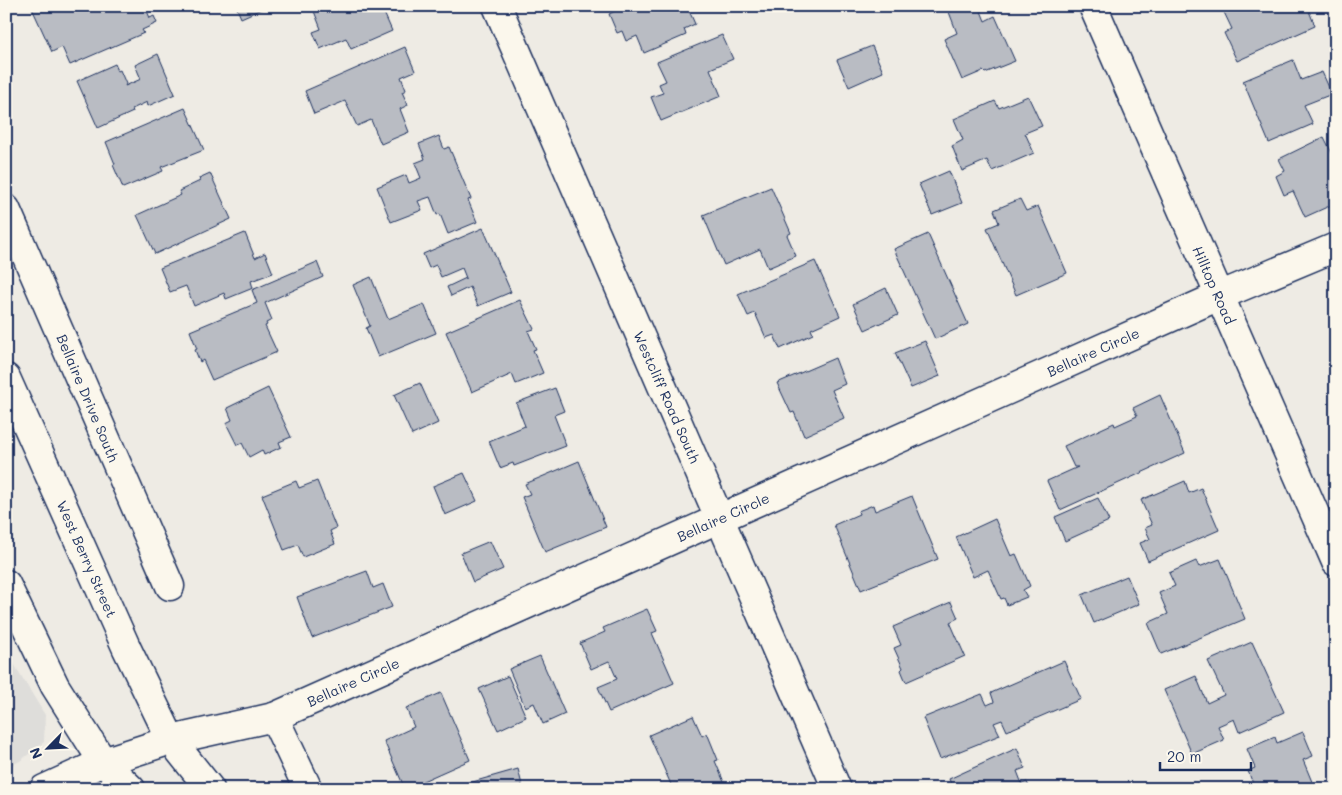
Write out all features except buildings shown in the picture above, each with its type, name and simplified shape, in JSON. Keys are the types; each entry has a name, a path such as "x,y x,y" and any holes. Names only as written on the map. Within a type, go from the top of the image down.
{"street":[{"name":"Westcliff Road South","path":"497,6 836,789"},
{"name":"Hilltop Road","path":"1093,6 1336,562"},
{"name":"Bellaire Drive South","path":"6,209 170,586"},
{"name":"Bellaire Circle","path":"44,789 103,762 171,740 274,717 1219,296 1336,247"},
{"name":"West Berry Street","path":"6,378 127,649 171,740"},
{"path":"6,584 55,686 103,762 131,789"},
{"path":"274,717 308,789"},
{"path":"171,740 210,789"}],"shaded area":[{"path":"6,651 45,715 44,742 20,761 6,768"}]}
